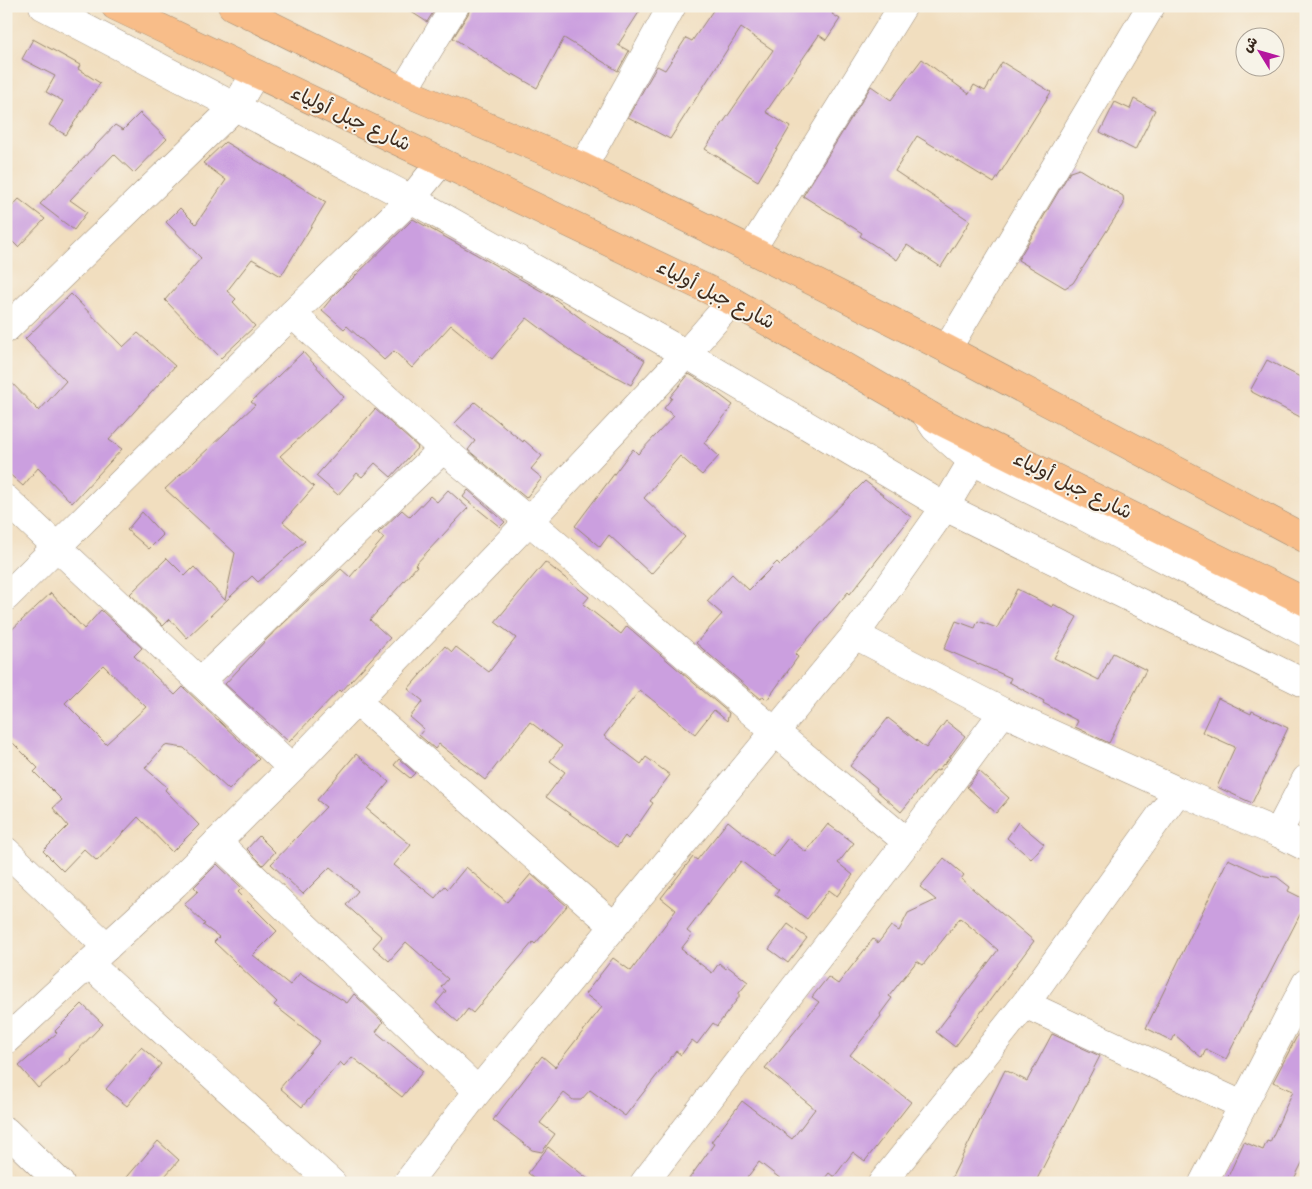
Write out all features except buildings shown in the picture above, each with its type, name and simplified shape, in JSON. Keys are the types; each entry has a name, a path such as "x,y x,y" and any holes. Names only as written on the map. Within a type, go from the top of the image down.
{"main road":[{"name":"شارع جبل أولياء","path":"115,6 732,301 925,413 1306,602"},
{"path":"238,8 403,91 582,167 752,250 947,349 1306,539"}],"street":[{"path":"43,6 411,199 686,354 945,506 1306,684"},
{"path":"403,91 455,6"},
{"path":"582,167 672,6"},
{"path":"752,250 903,6"},
{"path":"947,349 1151,6"},
{"path":"6,329 236,106 255,74"},
{"path":"6,597 411,199 441,162"},
{"path":"6,1040 175,884 292,768 529,521 686,354 732,301"},
{"path":"292,314 442,449 907,842"},
{"path":"925,413 935,428 972,461 1083,516 1306,633"},
{"path":"201,681 442,449"},
{"path":"408,1183 478,1090 855,635 945,506 972,461"},
{"path":"6,499 292,768"},
{"path":"855,635 1003,712 1306,847"},
{"path":"356,701 614,926"},
{"path":"644,1183 907,842 1003,712"},
{"path":"1278,833 1306,779"},
{"path":"882,1183 1025,1004 1178,791"},
{"path":"217,842 478,1090"},
{"path":"6,851 98,955 332,1183"},
{"path":"1203,1183 1306,983"},
{"path":"1025,1004 1242,1105"},
{"path":"6,1131 60,1183"}]}
